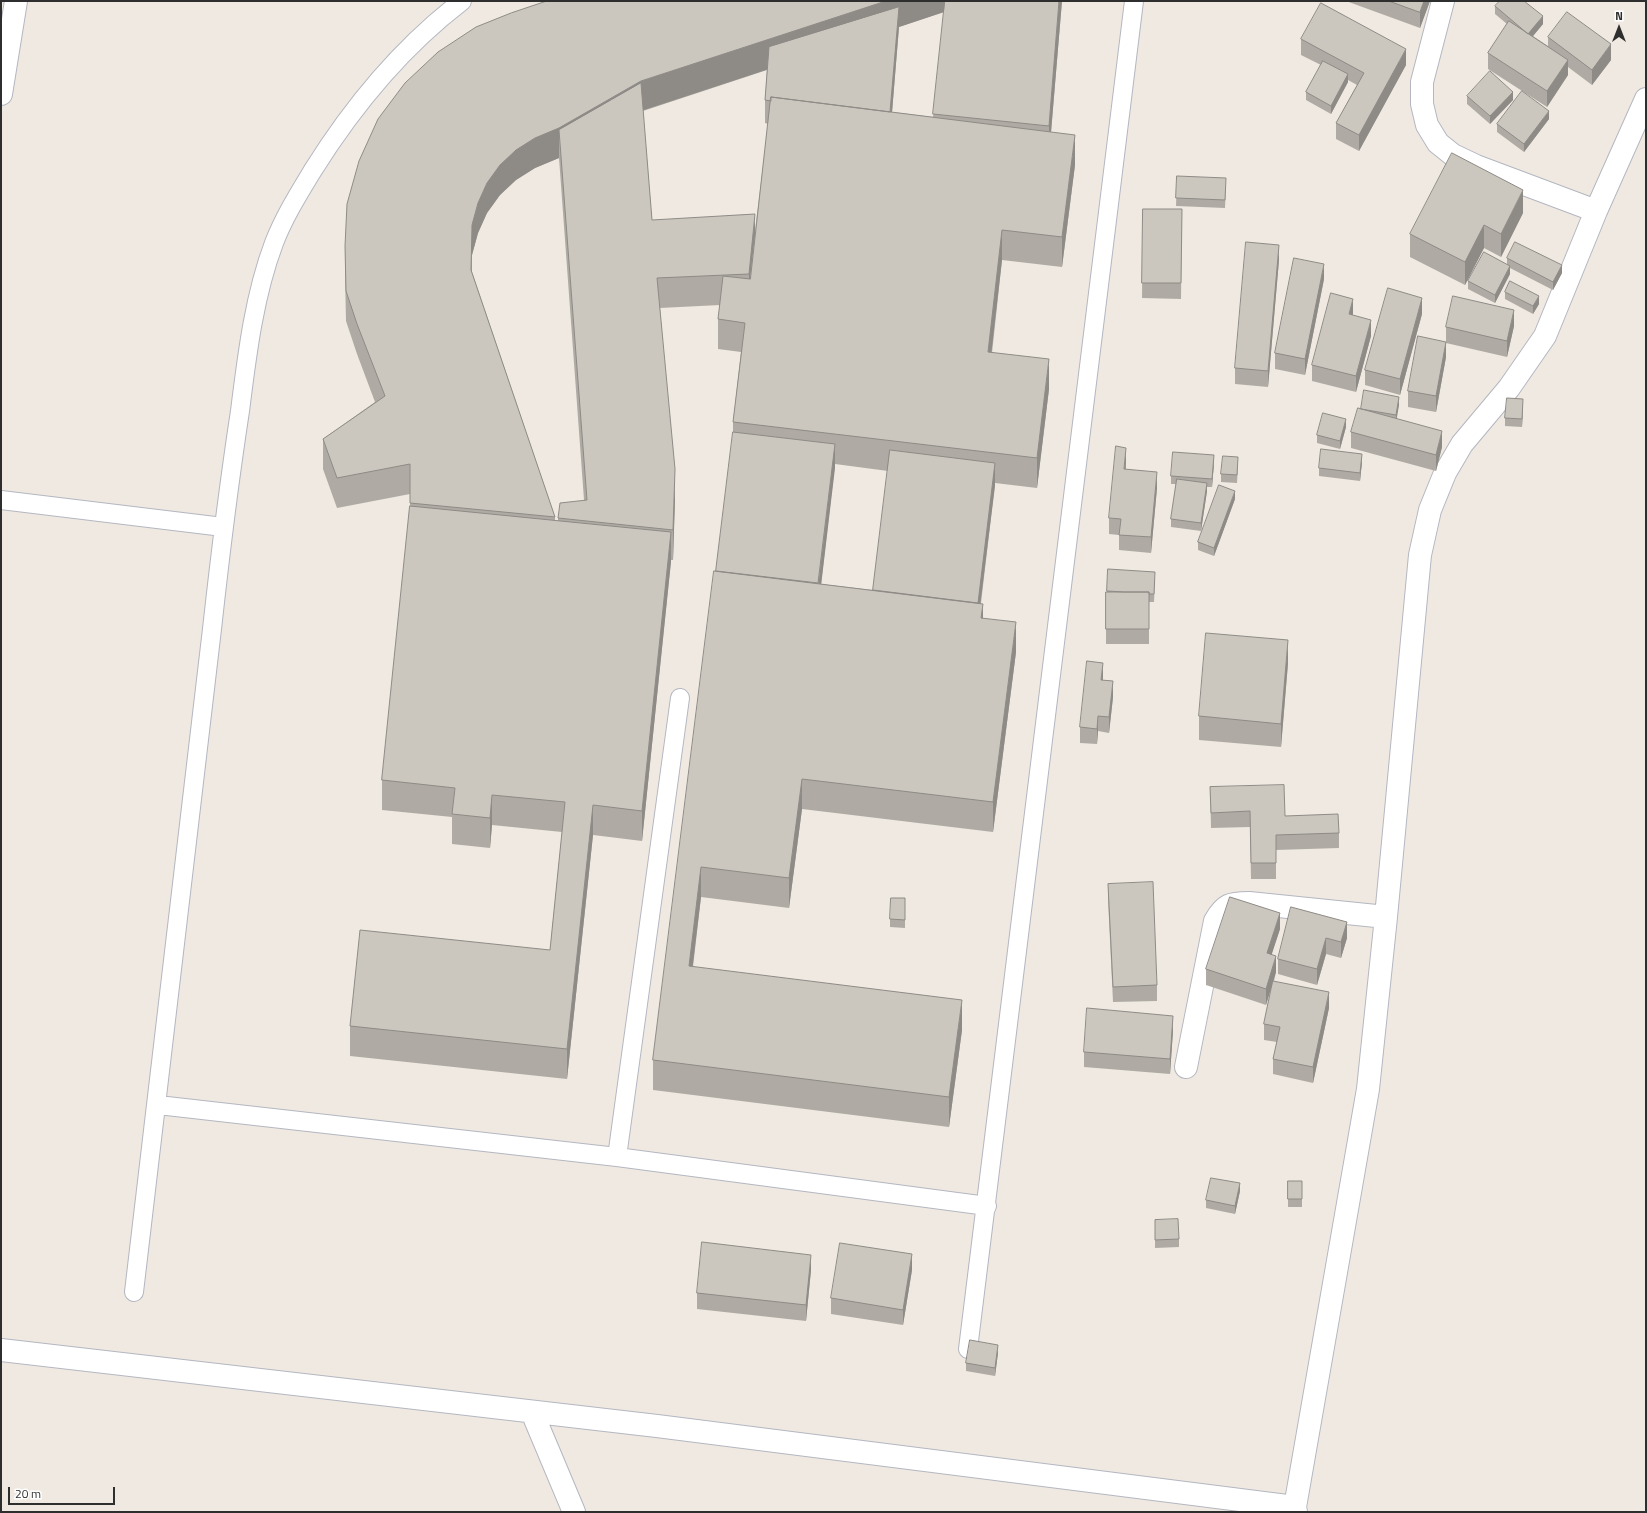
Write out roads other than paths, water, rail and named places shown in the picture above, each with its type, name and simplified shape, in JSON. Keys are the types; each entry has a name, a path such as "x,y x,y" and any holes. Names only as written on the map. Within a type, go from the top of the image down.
{"street":[{"path":"1,94 16,1"},
{"path":"1443,1 1422,82 1422,104 1427,125 1438,143 1453,155 1476,166 1596,211"},
{"path":"1,1350 532,1412 1296,1509 1368,1089 1386,917 1420,555 1430,510 1445,473 1462,444 1509,388 1545,336 1596,211 1646,99"},
{"path":"1186,1067 1215,921 1223,909 1234,904 1249,904 1386,917"},
{"path":"532,1412 574,1512"}],"lane":[{"path":"134,1292 158,1105 223,527 258,294 274,242 298,195 332,140 369,92 410,45 462,1"},
{"path":"968,1349 1134,1"},
{"path":"1,500 223,527"},
{"path":"617,1157 680,698"},
{"path":"158,1105 617,1157 986,1206"}]}
